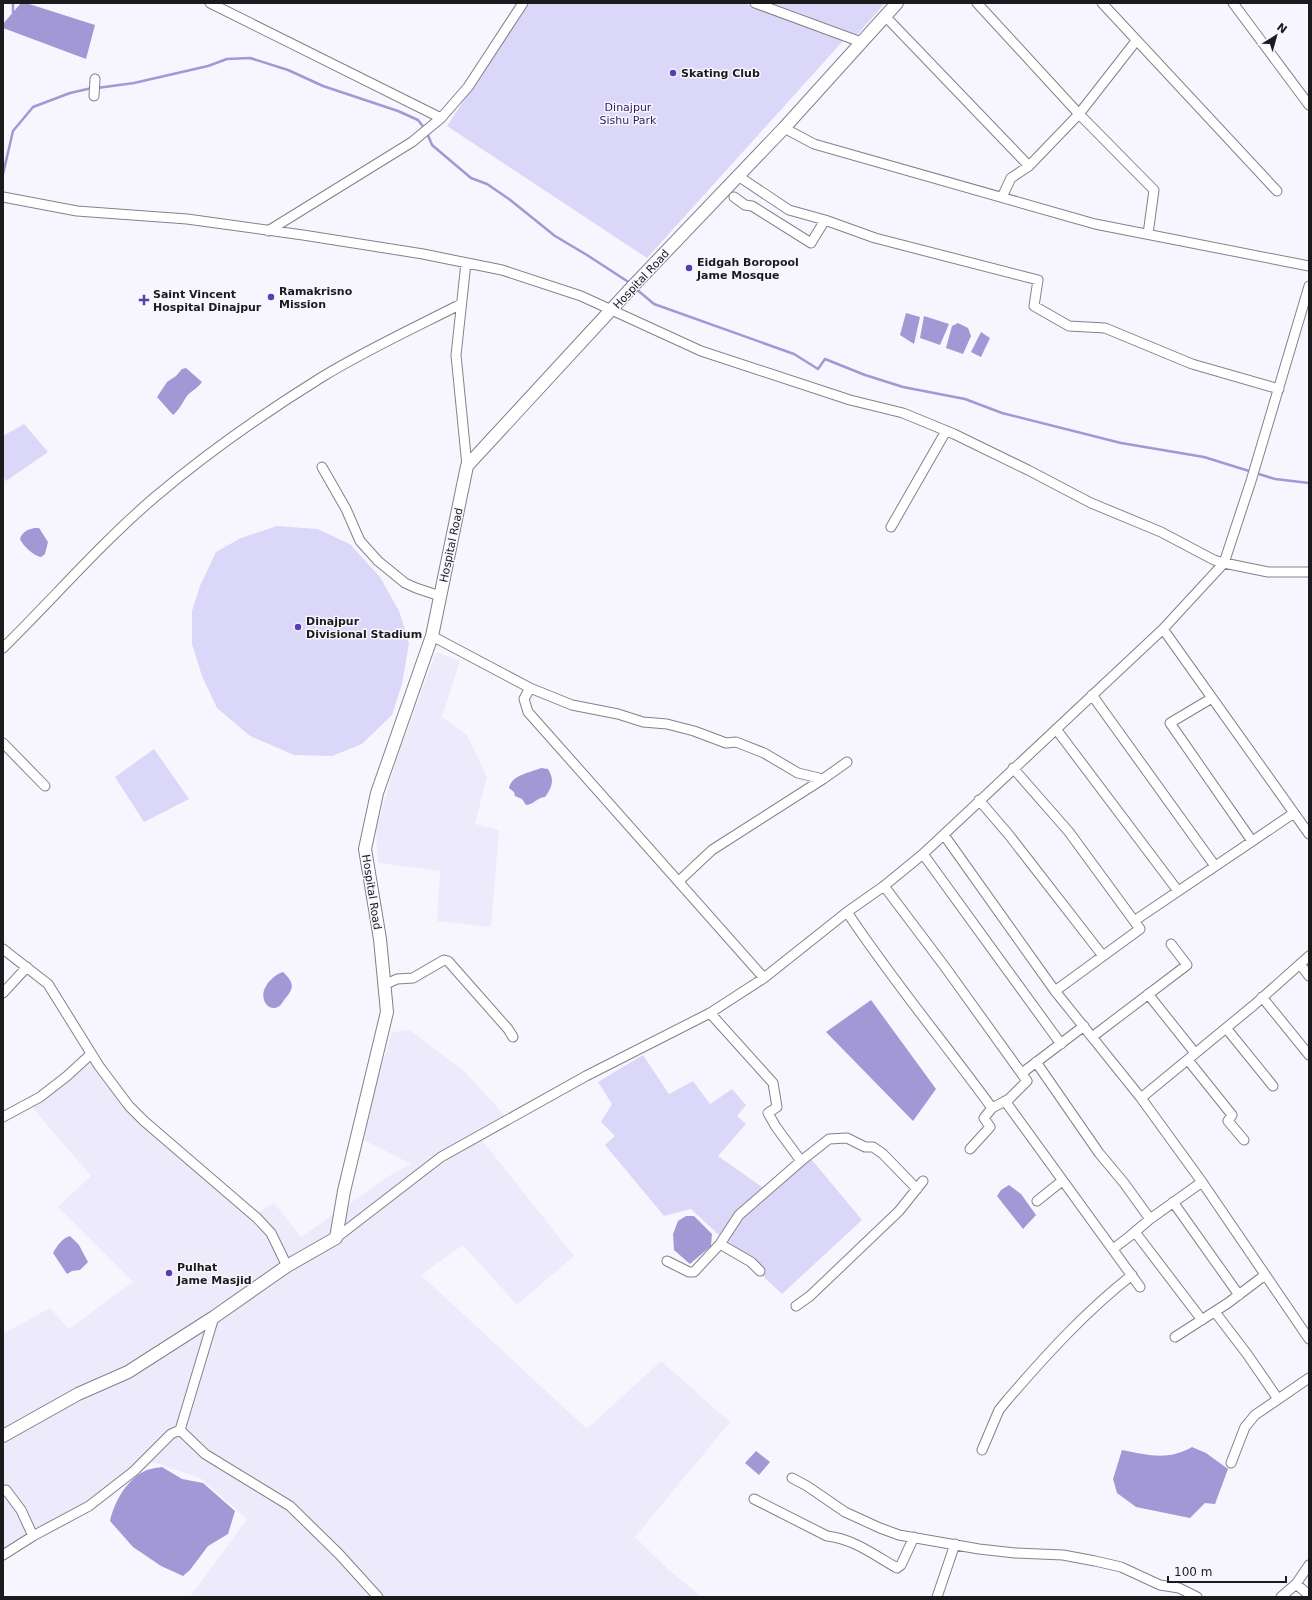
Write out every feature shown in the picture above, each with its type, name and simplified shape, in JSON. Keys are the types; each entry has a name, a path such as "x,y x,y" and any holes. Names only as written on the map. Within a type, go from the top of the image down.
{"main road":[{"name":"Hospital Road","path":"336,1238 344,1191 387,1012 380,939 365,849 378,793 432,636 467,466 784,128 897,3"},
{"path":"3,1436 78,1394 128,1372 214,1317 287,1266 336,1238"}],"street":[{"path":"210,3 439,120"},
{"path":"268,230 412,142 439,120 468,87 523,3"},
{"path":"755,3 861,42"},
{"path":"977,3 1079,114 1154,190 1148,234"},
{"path":"1102,3 1277,191"},
{"path":"1233,3 1309,105"},
{"path":"885,16 1029,166"},
{"path":"1002,197 1011,178 1029,166 1079,114 1136,41"},
{"path":"94,96 95,79"},
{"path":"784,128 814,144 1095,224 1309,266"},
{"path":"738,176 789,210 824,220 875,238 1038,280 1034,306 1069,326 1105,328 1192,364 1279,389"},
{"path":"3,197 77,211 188,219 268,230 423,254 502,270 581,296 701,351 850,400 903,413 946,431 1028,470 1091,503 1160,532 1214,560 1268,572 1309,572"},
{"path":"734,197 745,205 752,206 811,243 824,220"},
{"path":"466,263 456,355 467,466"},
{"path":"336,1238 441,1157 586,1076 710,1013 764,978 847,912 884,886 923,854 1163,629 1224,563 1251,482 1309,286"},
{"path":"3,648 40,612 106,541 160,493 212,452 322,377 461,304"},
{"path":"891,527 946,431"},
{"path":"322,467 346,509 360,541 378,561 404,583 440,596"},
{"path":"1163,629 1309,834"},
{"path":"432,636 530,688 572,705 618,714 643,722 667,724 694,731 726,743 736,742 764,754 798,773 823,779"},
{"path":"530,688 524,699 528,712 764,978"},
{"path":"1092,695 1216,866"},
{"path":"1212,698 1170,723 1252,841"},
{"path":"1056,729 1178,892"},
{"path":"3,744 45,786"},
{"path":"679,881 712,850 847,762"},
{"path":"1013,768 1068,832 1140,929 1055,991"},
{"path":"979,800 1009,835 1103,956"},
{"path":"1134,921 1294,813"},
{"path":"944,835 1055,991 1141,1098 1202,1182 1309,1339"},
{"path":"923,854 1060,1044"},
{"path":"884,886 944,965 1027,1081 1019,1090 1005,1101 992,1108 984,1118 990,1127 970,1149"},
{"path":"847,912 892,976 992,1108"},
{"path":"1092,1037 1187,965 1171,944"},
{"path":"3,949 48,984 91,1054 129,1106 144,1121 257,1218 271,1233 287,1266"},
{"path":"1141,1098 1226,1028 1309,956"},
{"path":"384,986 397,979 413,978 444,960 448,961 508,1029 512,1037"},
{"path":"1300,964 1309,976"},
{"path":"3,993 27,967"},
{"path":"1148,994 1232,1116 1228,1121 1244,1140"},
{"path":"1262,997 1309,1055"},
{"path":"710,1013 773,1083 777,1107 768,1113 786,1141 801,1160"},
{"path":"1022,1073 1084,1026"},
{"path":"1226,1028 1273,1086"},
{"path":"3,1117 40,1097 67,1076 91,1054"},
{"path":"1036,1062 1099,1153 1124,1183 1150,1219"},
{"path":"1005,1101 1140,1287"},
{"path":"667,1261 689,1272 694,1272 720,1244 739,1215 801,1160 829,1139 847,1138 865,1147 873,1148 883,1154 917,1189"},
{"path":"796,1306 810,1296 899,1210 923,1181"},
{"path":"1037,1201 1062,1181"},
{"path":"1113,1249 1150,1219 1202,1182"},
{"path":"1173,1202 1239,1295"},
{"path":"1135,1232 1202,1320"},
{"path":"720,1244 751,1262 760,1271"},
{"path":"982,1450 999,1410 1008,1399 1110,1292 1132,1275"},
{"path":"1175,1337 1215,1312 1265,1275"},
{"path":"1215,1312 1247,1354 1278,1399"},
{"path":"3,1555 33,1536 89,1506 134,1471 171,1434 180,1430 214,1317"},
{"path":"1231,1462 1245,1427 1255,1415 1309,1378"},
{"path":"180,1430 204,1454 290,1506 339,1554 378,1597"},
{"path":"792,1478 846,1512 863,1521 899,1535 979,1549 1015,1553 1063,1555 1095,1561 1121,1568 1160,1585 1179,1588 1197,1597"},
{"path":"6,1490 21,1510 33,1536"},
{"path":"754,1499 827,1536 839,1537 855,1544 897,1568 901,1566 914,1537"},
{"path":"936,1597 955,1544"},
{"path":"1281,1597 1296,1584 1309,1565"},
{"path":"1296,1584 1309,1595"}],"shaded area":[{"path":"21,3 26,3 95,25 86,59 3,28 3,24"},
{"path":"906,313 920,317 914,344 900,335"},
{"path":"924,316 949,324 940,345 920,338"},
{"path":"958,323 968,328 971,336 963,354 946,348 952,326"},
{"path":"981,332 990,338 981,357 971,352"},
{"path":"186,368 202,382 187,396 173,415 157,397 167,382 176,376 182,369"},
{"path":"39,528 48,542 45,554 41,557 35,555 29,550 20,539 22,534 26,531"},
{"path":"436,652 460,661 442,717 467,735 487,777 475,824 499,830 491,927 437,921 440,871 378,863 376,830 396,761"},
{"path":"541,768 548,769 552,780 551,787 545,797 526,805 522,799 515,796 514,792 509,788 517,777"},
{"path":"283,972 290,979 292,986 290,993 278,1007 271,1008 264,1001 263,994 266,985 275,976"},
{"path":"871,1000 936,1089 913,1121 826,1032"},
{"path":"410,1030 466,1073 505,1116 478,1135 574,1256 517,1305 463,1245 421,1275 587,1429 661,1361 730,1422 635,1537 669,1570 702,1597 190,1597 247,1519 200,1478 156,1463 148,1463 85,1505 3,1553 3,1334 50,1308 69,1329 133,1282 58,1207 91,1176 31,1106 92,1061 127,1109 250,1217 274,1203 301,1237 395,1172 411,1164 364,1140 371,1101 392,1032"},
{"path":"1009,1185 1021,1194 1036,1215 1023,1229 997,1196 1001,1190"},
{"path":"686,1216 694,1216 712,1234 711,1246 690,1264 674,1250 673,1234 678,1221"},
{"path":"70,1236 79,1245 88,1262 80,1270 72,1271 67,1274 53,1253 62,1240"},
{"path":"1192,1447 1206,1453 1228,1469 1215,1504 1205,1503 1190,1518 1136,1507 1117,1493 1113,1479 1122,1450 1157,1456 1174,1454"},
{"path":"756,1451 770,1462 759,1475 745,1463"},
{"path":"162,1467 182,1479 203,1483 235,1511 228,1534 208,1546 190,1570 183,1576 161,1566 133,1547 110,1521 117,1501 130,1482 143,1472"}],"green space":[{"name":"Dinajpur Sishu Park","path":"528,3 744,3 843,41 647,258 447,126"},
{"path":"767,3 885,3 857,35"},
{"path":"24,424 48,452 6,481 3,476 3,436"},
{"name":"Dinajpur Divisional Stadium","path":"277,526 317,529 350,544 380,577 399,611 409,643 402,684 392,715 362,744 332,756 294,755 250,736 217,708 202,676 192,644 192,611 200,586 216,552 241,538"},
{"path":"154,749 189,799 144,822 115,777"},
{"path":"643,1055 669,1094 693,1081 710,1104 732,1089 746,1105 737,1116 746,1124 718,1156 762,1187 807,1154 862,1220 782,1294 691,1209 664,1216 605,1145 615,1136 601,1122 612,1104 598,1082"}],"waterway":[{"path":"13,3 13,12"},
{"path":"97,88 134,83 208,66 227,59 250,58 288,70 323,86 398,111 418,120 425,129"},
{"path":"3,174 13,131 33,107 70,93 92,88"},
{"path":"427,133 432,145 471,178 487,184 509,199 555,236 630,283"},
{"path":"635,288 654,304 794,354 818,369 825,359 865,375 903,387 965,399 1002,413 1121,443 1204,457 1275,479 1309,483"}],"place":[{"name":"Skating Club","path":"673,73"},
{"name":"Eidgah Boropool Jame Mosque","path":"689,268"},
{"name":"Ramakrisno Mission","path":"271,297"},
{"name":"Saint Vincent Hospital Dinajpur","path":"144,300"},
{"name":"Dinajpur Divisional Stadium","path":"298,627"},
{"name":"Pulhat Jame Masjid","path":"169,1273"}]}
